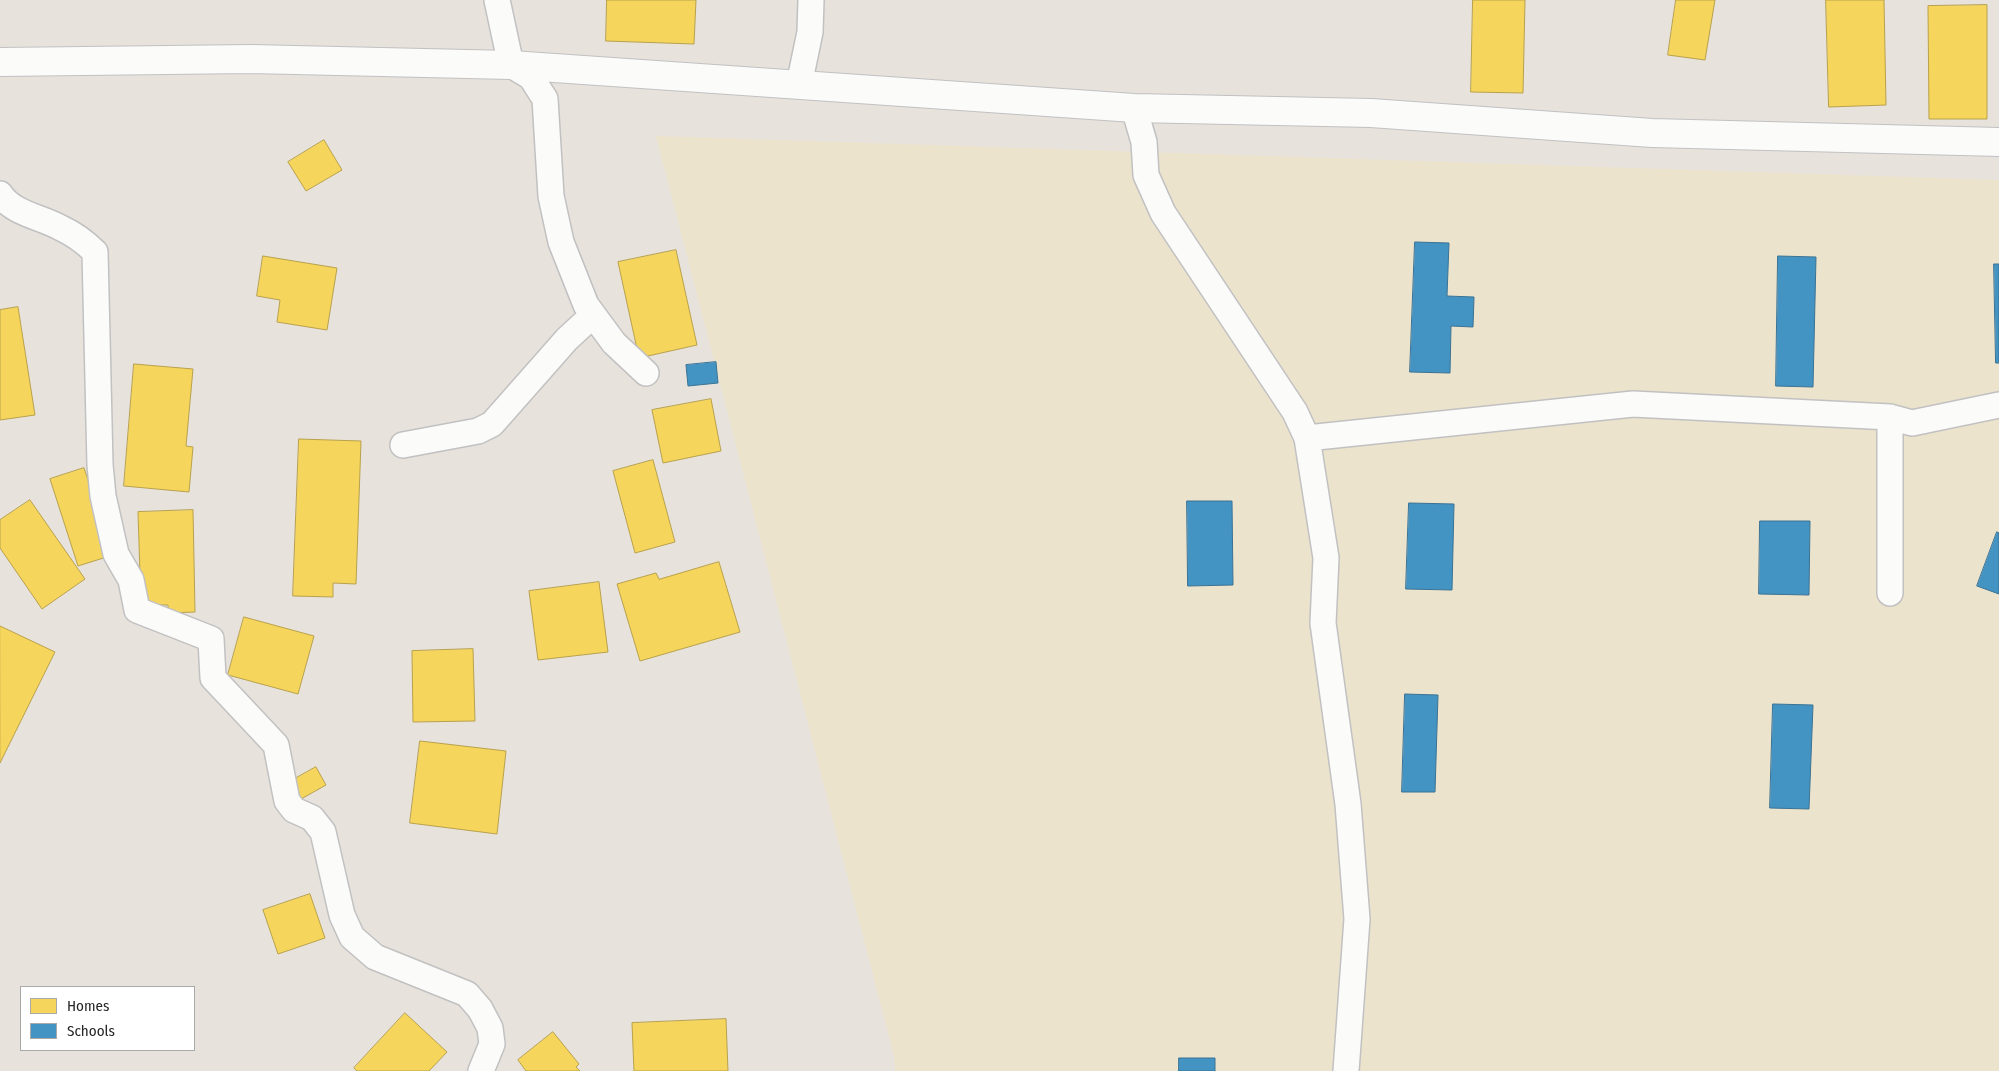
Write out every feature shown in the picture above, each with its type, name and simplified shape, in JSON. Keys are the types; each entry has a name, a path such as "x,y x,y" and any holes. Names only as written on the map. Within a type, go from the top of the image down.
{"street":[{"path":"497,0 511,65 531,77 545,99 551,196 561,242 586,305 614,342 646,373"},
{"path":"800,85 810,32 811,0"},
{"path":"0,62 251,59 511,65 1134,108 1371,113 1652,132 1999,142"},
{"path":"1134,108 1144,142 1146,176 1163,213 1294,412 1307,438 1326,558 1323,623 1348,804 1357,919 1346,1071"},
{"path":"0,194 18,209 60,227 84,242 95,252 100,472 103,496 116,554 131,580 137,610 211,638 213,678 276,745 287,801 290,806 294,810 312,818 324,832 342,915 352,937 375,957 466,994 480,1009 490,1028 492,1044 481,1071"},
{"path":"403,446 478,431 492,424 567,339 593,315"},
{"path":"1307,438 1633,404 1890,417 1912,423 1999,405"},
{"path":"1890,417 1890,594"}],"shaded area":[{"path":"656,136 1999,180 1999,1071 895,1071 894,1056"}],"building: Homes":[{"path":"607,0 696,0 694,44 606,41"},
{"path":"1473,0 1525,0 1523,93 1471,92"},
{"path":"1676,0 1715,0 1705,60 1668,55"},
{"path":"1826,0 1884,0 1886,105 1829,107"},
{"path":"1987,5 1987,119 1929,119 1928,6"},
{"path":"324,140 342,170 306,191 288,162"},
{"path":"676,250 697,345 639,358 618,262"},
{"path":"263,256 337,268 327,330 277,322 280,300 257,296"},
{"path":"18,307 35,415 0,420 0,310"},
{"path":"134,364 193,369 186,446 193,447 189,492 124,486"},
{"path":"711,399 721,451 663,463 652,410"},
{"path":"299,439 361,441 356,584 333,583 333,597 293,596"},
{"path":"653,460 675,542 635,553 613,471"},
{"path":"84,468 113,555 78,566 50,479"},
{"path":"30,500 85,579 42,609 0,548 0,520"},
{"path":"193,510 195,612 168,613 168,605 141,605 138,512"},
{"path":"719,562 740,632 640,661 617,584 656,573 659,579"},
{"path":"599,582 608,652 538,660 529,591"},
{"path":"244,617 314,636 298,694 228,675"},
{"path":"0,626 55,652 0,763"},
{"path":"473,649 475,721 413,722 412,651"},
{"path":"420,741 506,751 497,834 410,823"},
{"path":"316,767 326,785 301,799 291,781"},
{"path":"310,894 325,938 278,954 263,910"},
{"path":"405,1013 447,1052 429,1071 357,1071 354,1068"},
{"path":"726,1019 728,1071 634,1071 632,1023"},
{"path":"553,1032 579,1064 576,1067 580,1071 526,1071 518,1060"}],"building: Schools":[{"path":"1415,242 1449,243 1447,296 1474,297 1473,327 1451,326 1450,373 1410,372"},
{"path":"1778,256 1816,257 1813,387 1776,386"},
{"path":"1994,264 1999,264 1999,363 1996,363"},
{"path":"716,362 718,383 688,386 686,365"},
{"path":"1187,501 1232,501 1233,585 1188,586"},
{"path":"1409,503 1454,504 1452,590 1406,589"},
{"path":"1760,521 1810,521 1809,595 1759,594"},
{"path":"1997,532 1999,533 1999,594 1977,586"},
{"path":"1405,694 1438,695 1435,792 1402,792"},
{"path":"1773,704 1813,705 1809,809 1770,808"},
{"path":"1179,1058 1215,1058 1215,1071 1179,1071"}]}
